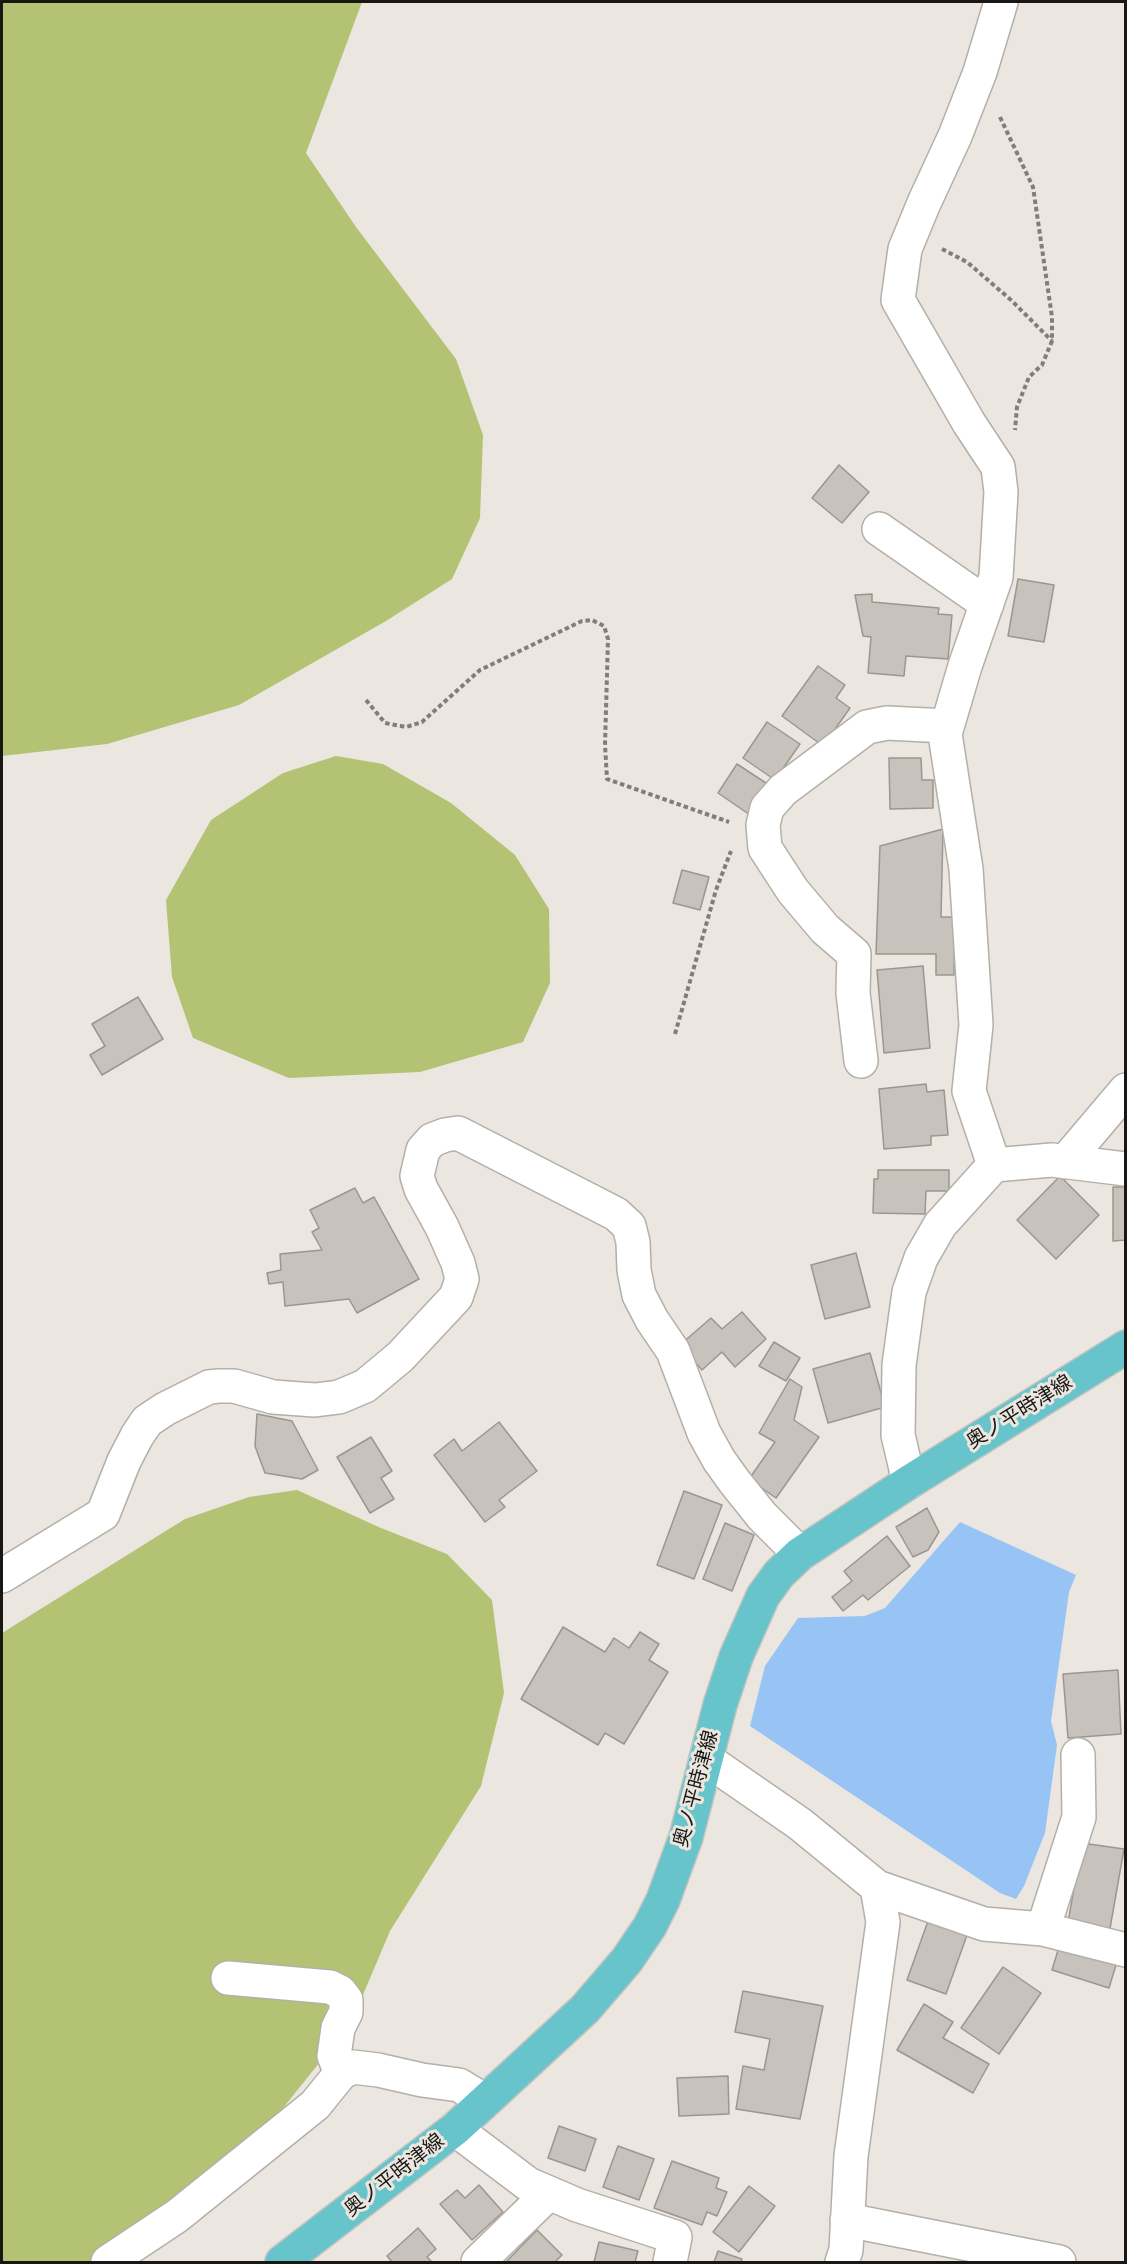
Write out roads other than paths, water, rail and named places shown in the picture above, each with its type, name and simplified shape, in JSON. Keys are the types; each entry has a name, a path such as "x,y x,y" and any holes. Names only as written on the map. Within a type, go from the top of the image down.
{"main road":[{"name":"奥ノ平時津線","path":"282,2262 455,2129 585,2009 627,1960 650,1926 663,1900 686,1837 736,1657 764,1596 779,1574 800,1554 909,1482 1125,1347"}],"street":[{"path":"994,1165 969,1091 976,1024 966,869 945,734 965,666 996,577 1001,492 998,467 969,423 898,300 905,249 956,136 980,72 1001,2"},
{"path":"879,529 987,604"},
{"path":"861,1061 853,993 854,954 825,929 793,891 752,830 763,825 767,808 783,790 867,727 887,723 947,726"},
{"path":"1065,1162 1125,1089"},
{"path":"2,1576 103,1514 124,1461 137,1436 147,1422 165,1409 209,1387 219,1386 234,1386 273,1397 315,1400 339,1397 366,1386 400,1357 456,1297 462,1279 458,1263 421,1189 417,1176 423,1150 432,1140 458,1133 616,1214 629,1226 639,1295 652,1320 673,1351 704,1433 734,1481 762,1516 800,1554"},
{"path":"909,1482 898,1435 899,1365 909,1292 921,1257 940,1225 994,1165 1052,1160 1125,1169"},
{"path":"1043,1929 1079,1817 1078,1755"},
{"path":"706,1759 800,1824 877,1887 984,1924 1043,1929 1125,1950"},
{"path":"877,1887 883,1922 840,2249 959,2252 1059,2262"},
{"path":"228,1978 330,1987 340,1992 346,2000 346,2012 338,2028 334,2056 341,2073"},
{"path":"108,2262 195,2202 315,2104 341,2073 353,2067 459,2085 485,2101"},
{"path":"455,2129 528,2184 577,2205 675,2237 670,2262"},
{"path":"478,2262 549,2193"}],"water":[{"path":"960,1522 1076,1575 1069,1592 1051,1721 1057,1745 1045,1833 1024,1886 1016,1899 1000,1893 750,1726 765,1666 798,1618 865,1616 885,1608"}]}
